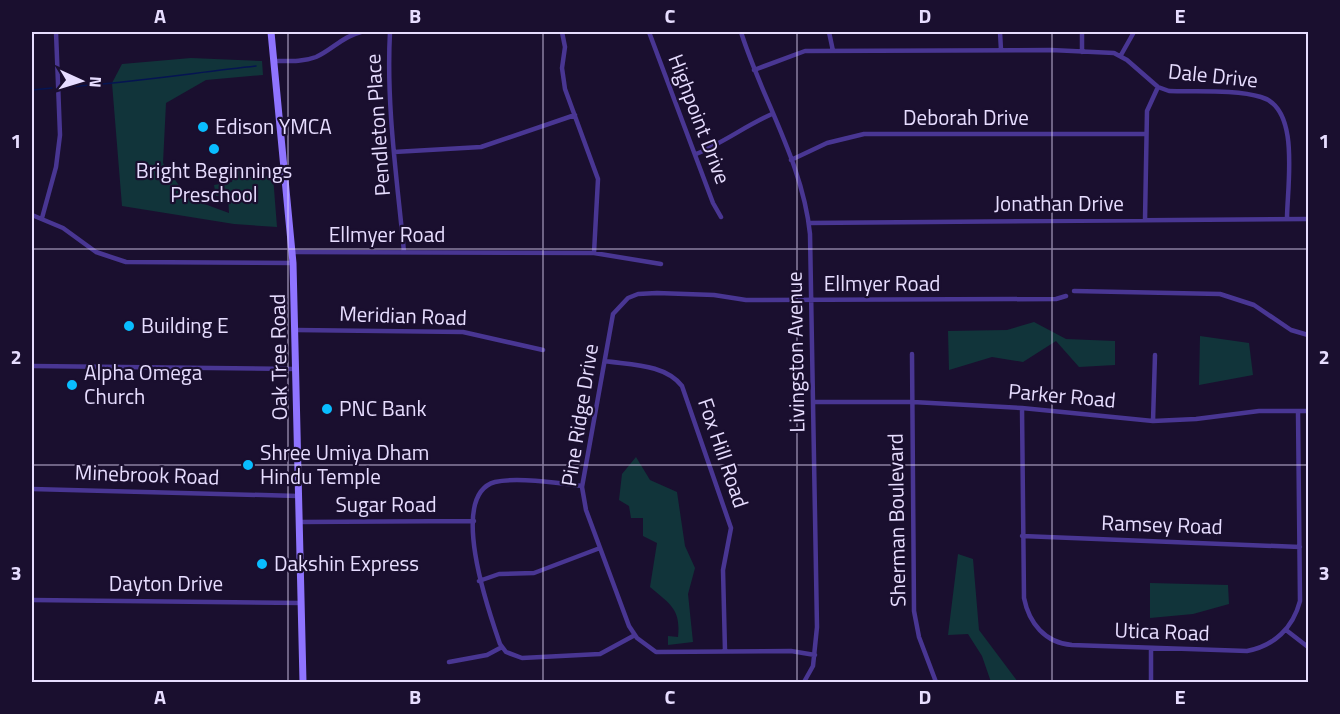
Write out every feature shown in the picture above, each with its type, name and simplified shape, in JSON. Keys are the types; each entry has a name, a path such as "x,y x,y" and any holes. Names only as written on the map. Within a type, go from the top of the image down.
{"main road":[{"name":"Oak Tree Road","path":"271,32 293,252 303,682"}],"street":[{"path":"42,218 59,144 56,32"},
{"path":"274,61 295,61 317,56 339,41 361,32"},
{"name":"Pendleton Place","path":"390,32 388,69 404,252"},
{"path":"562,32 565,47 563,82 598,179 594,252"},
{"name":"Highpoint Drive","path":"649,32 696,154 712,203 721,217"},
{"name":"Livingston Avenue","path":"741,32 791,160 803,194 809,223 817,627 813,666 804,682"},
{"path":"830,32 834,51"},
{"path":"1000,32 1001,50"},
{"path":"1082,32 1082,52"},
{"path":"754,70 795,53 834,51 1001,50 1121,55 1134,32"},
{"name":"Dale Drive","path":"1121,55 1158,87 1169,91 1255,95 1276,105 1287,125 1287,219"},
{"path":"1145,219 1148,107 1158,87"},
{"path":"696,154 722,144 746,126 772,114"},
{"path":"394,152 481,147 575,115"},
{"name":"Deborah Drive","path":"791,160 827,143 864,134 1146,134"},
{"path":"32,215 42,218 96,252 126,262 293,263"},
{"name":"Jonathan Drive","path":"809,223 1308,219"},
{"name":"Ellmyer Road","path":"293,252 594,252 661,264"},
{"path":"1074,291 1220,294 1254,305 1291,330 1308,335"},
{"name":"Ellmyer Road","path":"628,298 638,294 678,293 746,300 811,301 1056,299 1066,296"},
{"name":"Pine Ridge Drive","path":"628,298 613,314 582,486 586,510 634,635"},
{"name":"Meridian Road","path":"296,330 463,332 543,350"},
{"name":"Sherman Boulevard","path":"912,354 914,611 919,637 936,682"},
{"path":"1153,421 1155,355"},
{"name":"Fox Hill Road","path":"605,361 657,369 669,374 682,386 731,528 723,570 725,651"},
{"path":"32,366 296,369"},
{"name":"Parker Road","path":"813,402 913,402 1022,408 1153,421 1196,419 1259,411 1308,411"},
{"name":"Utica Road","path":"1022,408 1022,536 1026,609 1031,620 1046,636 1062,644 1071,645 1247,651 1271,642 1286,630"},
{"path":"1298,411 1300,602 1286,630 1308,646"},
{"path":"582,486 546,481 496,482 479,494 475,504 474,521 479,580 506,652 522,658 600,654 634,635 650,650 657,652 791,651 814,655"},
{"name":"Minebrook Road","path":"32,489 298,495"},
{"name":"Sugar Road","path":"298,522 474,521"},
{"name":"Ramsey Road","path":"1022,536 1300,547"},
{"path":"479,580 499,574 534,573 600,548"},
{"name":"Dayton Drive","path":"32,600 301,603"},
{"path":"449,663 456,659 478,657 502,646"},
{"path":"1150,682 1151,648"}],"green space":[{"path":"191,58 262,61 263,75 206,80 166,103 163,163 188,198 229,213 228,195 216,196 214,185 232,182 234,165 248,177 273,176 277,227 234,224 122,206 112,83 122,64"},
{"path":"1034,322 1066,339 1115,341 1115,365 1079,367 1056,341 1023,362 992,357 949,370 948,331 1007,330"},
{"path":"1200,336 1249,343 1253,375 1199,385"},
{"path":"636,457 650,480 677,492 685,546 695,568 688,594 693,642 668,645 668,636 678,637 678,620 673,608 650,587 657,543 643,536 643,518 631,518 629,506 619,500 622,474"},
{"path":"958,554 973,559 979,630 1018,682 991,682 982,656 968,634 948,635"},
{"path":"1150,583 1228,585 1229,604 1193,614 1150,618"}],"waterway":[{"path":"64,87 256,66"},
{"path":"32,90 52,88"}],"place":[{"name":"Edison YMCA","path":"203,127"},
{"name":"Bright Beginnings Preschool","path":"214,149"},
{"name":"Building E","path":"129,326"},
{"name":"Alpha Omega Church","path":"72,385"},
{"name":"PNC Bank","path":"327,409"},
{"name":"Shree Umiya Dham Hindu Temple","path":"248,465"},
{"name":"Dakshin Express","path":"262,564"}]}
